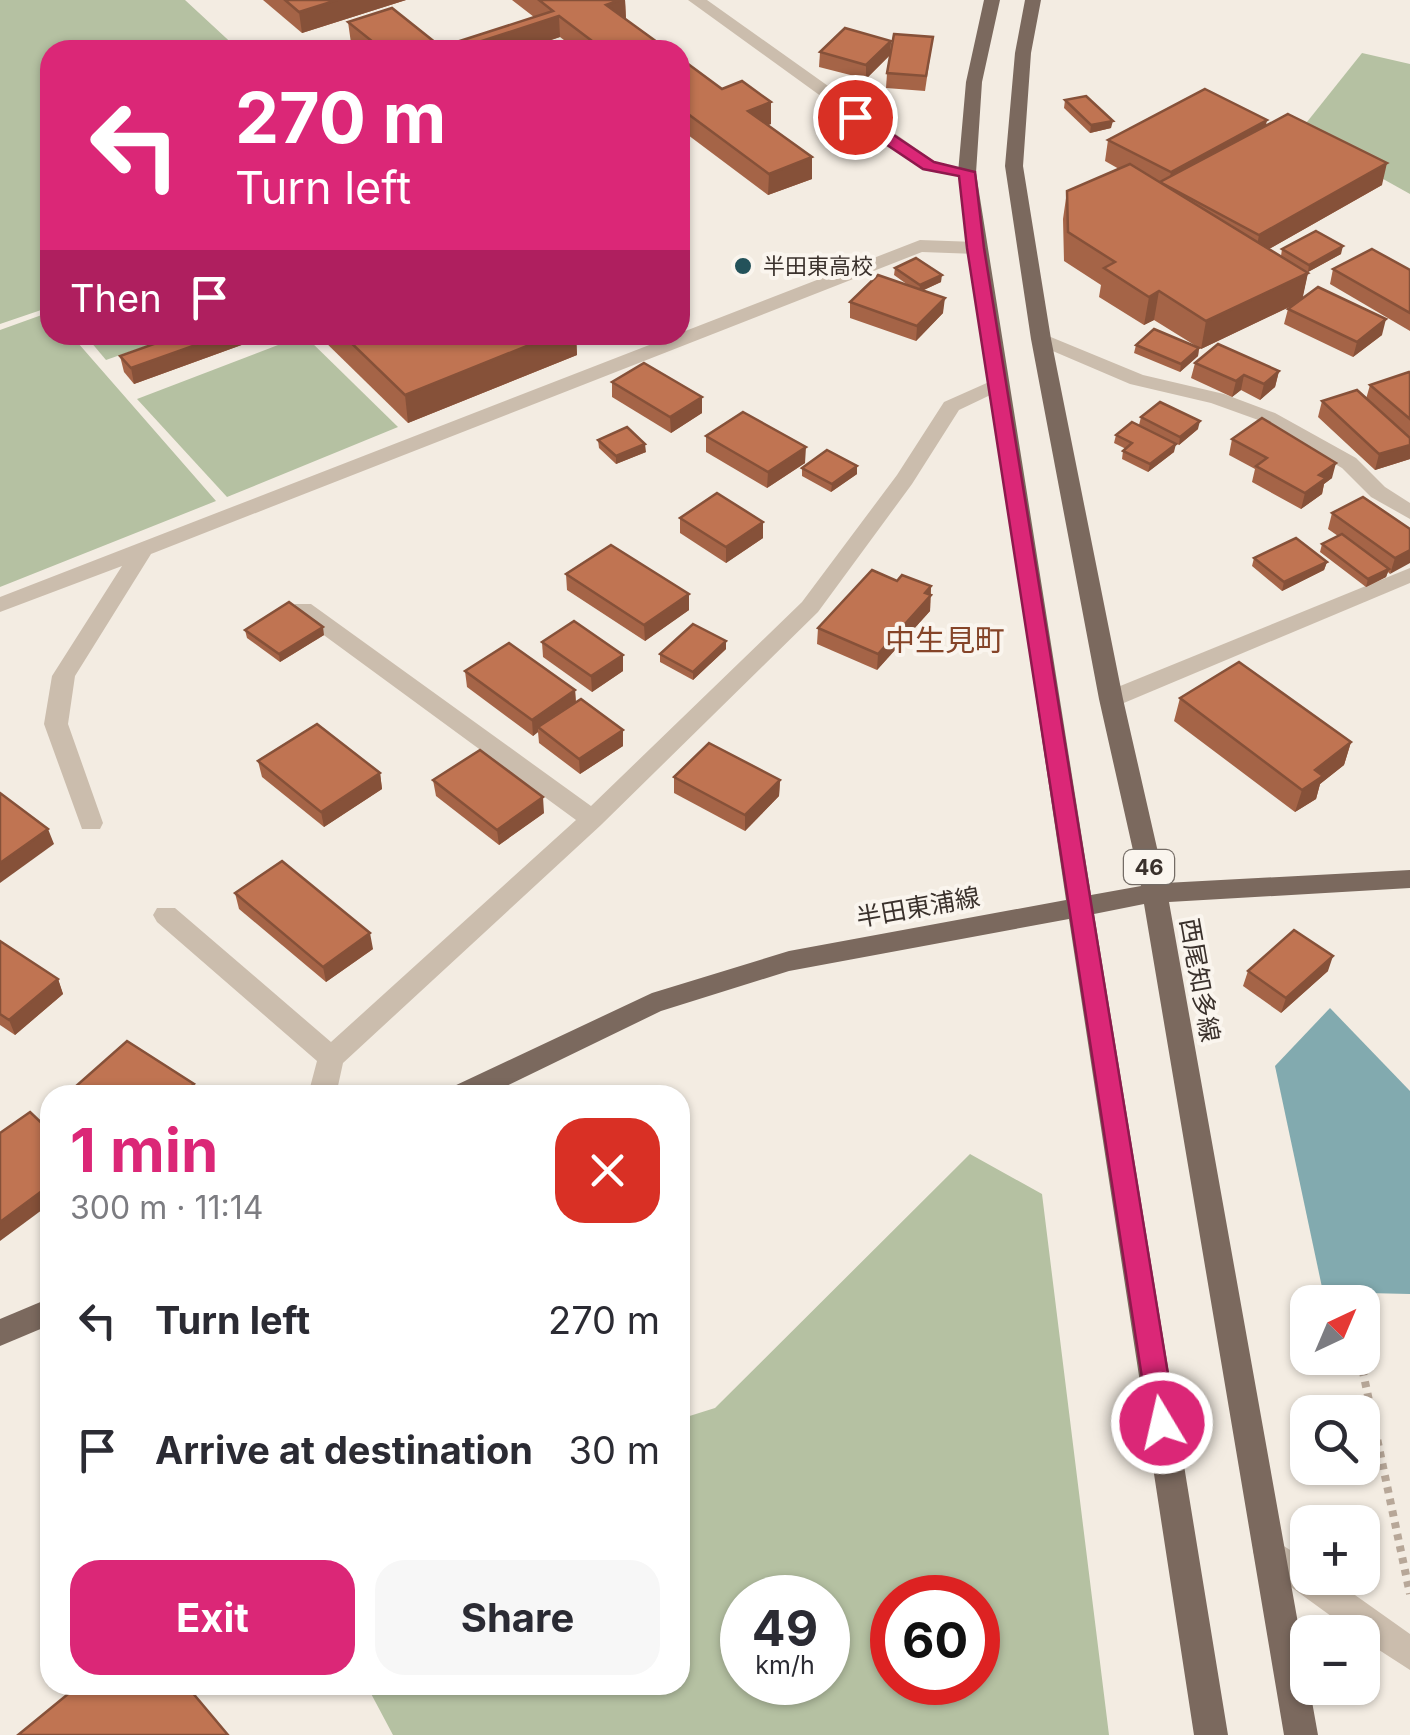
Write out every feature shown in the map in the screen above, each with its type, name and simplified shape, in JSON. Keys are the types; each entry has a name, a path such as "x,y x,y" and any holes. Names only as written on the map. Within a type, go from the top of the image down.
{"main road":[{"path":"992,0 974,82 967,172 976,248 1211,1735"},
{"name":"西尾知多線","path":"1034,0 1023,53 1014,166 1041,339 1111,700 1155,893 1300,1735"},
{"name":"半田東浦線","path":"483,1085 652,1003 789,960 1155,893 1410,878"},
{"path":"0,1333 40,1315"}],"street":[{"path":"696,0 929,166 967,172"},
{"path":"690,336 920,246 976,248"},
{"path":"1041,339 1138,380 1217,398 1268,417 1350,463 1378,492 1410,512"},
{"path":"0,605 666,345"},
{"path":"324,1085 330,1058 592,819 810,607 905,479 950,406 998,384"},
{"path":"91,823 56,724 64,676 143,549"},
{"path":"1111,700 1410,576"},
{"path":"303,609 592,819"},
{"path":"166,916 330,1058"},
{"path":"1269,1552 1410,1654"}],"path":[{"path":"1364,1375 1410,1594"}],"green space":[{"path":"0,0 185,0 228,40 40,40 40,310 0,324"},
{"path":"1362,53 1410,64 1410,194 1299,132"},
{"path":"40,316 40,345 80,345 216,501 0,587 0,330"},
{"path":"93,345 149,345 106,360"},
{"path":"278,345 314,345 398,427 227,497 137,399"},
{"path":"970,1154 1042,1194 1109,1735 393,1735 372,1695 690,1695 690,1416 715,1408"}],"water":[{"path":"1330,1008 1410,1091 1410,1294 1380,1293 1380,1285 1322,1285 1275,1066"}],"building":[{"path":"285,0 337,0 299,12"},
{"path":"539,0 620,0 606,5 654,40 591,40 559,16 485,40 463,40 553,11"},
{"path":"392,8 432,40 370,40 348,22"},
{"path":"845,28 891,41 866,65 820,52"},
{"path":"894,34 933,37 926,76 887,73"},
{"path":"690,65 722,89 742,81 771,102 748,111 812,157 769,174 690,115"},
{"path":"1205,89 1267,120 1171,172 1108,140"},
{"path":"1086,96 1113,121 1091,125 1065,100"},
{"path":"1288,114 1387,163 1259,235 1160,182"},
{"path":"1130,164 1308,273 1206,321 1159,291 1149,297 1104,268 1115,262 1068,232 1067,191"},
{"path":"1316,231 1343,246 1309,265 1282,249"},
{"path":"1372,249 1410,270 1410,313 1333,269"},
{"path":"916,258 942,275 920,285 895,268"},
{"path":"878,275 945,298 917,326 850,302"},
{"path":"1318,287 1386,319 1357,342 1288,309"},
{"path":"1154,329 1199,348 1181,364 1136,345"},
{"path":"1218,344 1279,371 1264,384 1244,375 1236,381 1195,363"},
{"path":"151,345 196,345 131,368 120,356"},
{"path":"353,345 529,345 405,395"},
{"path":"644,363 702,397 670,417 612,382"},
{"path":"1410,373 1410,419 1370,385"},
{"path":"1357,390 1410,438 1410,445 1379,454 1322,401"},
{"path":"1160,402 1200,421 1180,437 1141,417"},
{"path":"743,412 806,447 768,472 706,436"},
{"path":"1262,418 1336,463 1319,475 1326,478 1305,493 1256,466 1267,458 1232,439"},
{"path":"1132,422 1176,444 1150,464 1123,451 1132,443 1116,435"},
{"path":"627,427 645,444 616,456 598,440"},
{"path":"827,450 857,466 832,484 802,468"},
{"path":"717,493 763,522 726,547 680,518"},
{"path":"1363,497 1410,529 1410,550 1395,558 1332,513"},
{"path":"1342,534 1389,569 1368,579 1322,544"},
{"path":"1296,538 1327,562 1284,582 1254,558"},
{"path":"611,545 689,594 644,625 566,574"},
{"path":"872,570 897,581 902,575 931,586 925,593 931,595 878,654 818,628"},
{"path":"289,602 323,627 279,654 245,630"},
{"path":"574,621 623,655 591,676 542,642"},
{"path":"693,624 726,641 693,672 660,654"},
{"path":"509,643 575,690 532,720 465,671"},
{"path":"1239,662 1351,742 1315,770 1323,776 1302,790 1180,698"},
{"path":"581,699 623,730 579,759 538,727"},
{"path":"317,724 380,773 321,812 258,761"},
{"path":"709,743 780,780 745,815 674,777"},
{"path":"480,750 543,797 497,830 433,780"},
{"path":"0,793 48,829 0,863"},
{"path":"282,861 370,933 323,967 235,893"},
{"path":"1294,930 1333,956 1286,998 1248,971"},
{"path":"0,941 58,979 9,1020 0,1014"},
{"path":"127,1041 194,1084 193,1085 77,1085"},
{"path":"30,1112 40,1122 40,1192 0,1222 0,1133"},
{"path":"67,1695 194,1695 228,1735 18,1735"}],"place":[{"name":"半田東高校","path":"743,266"}],"district":[{"name":"中生見町","path":"945,641"}],"route":[{"path":"855,117 929,166 967,172 1162,1423"}]}
